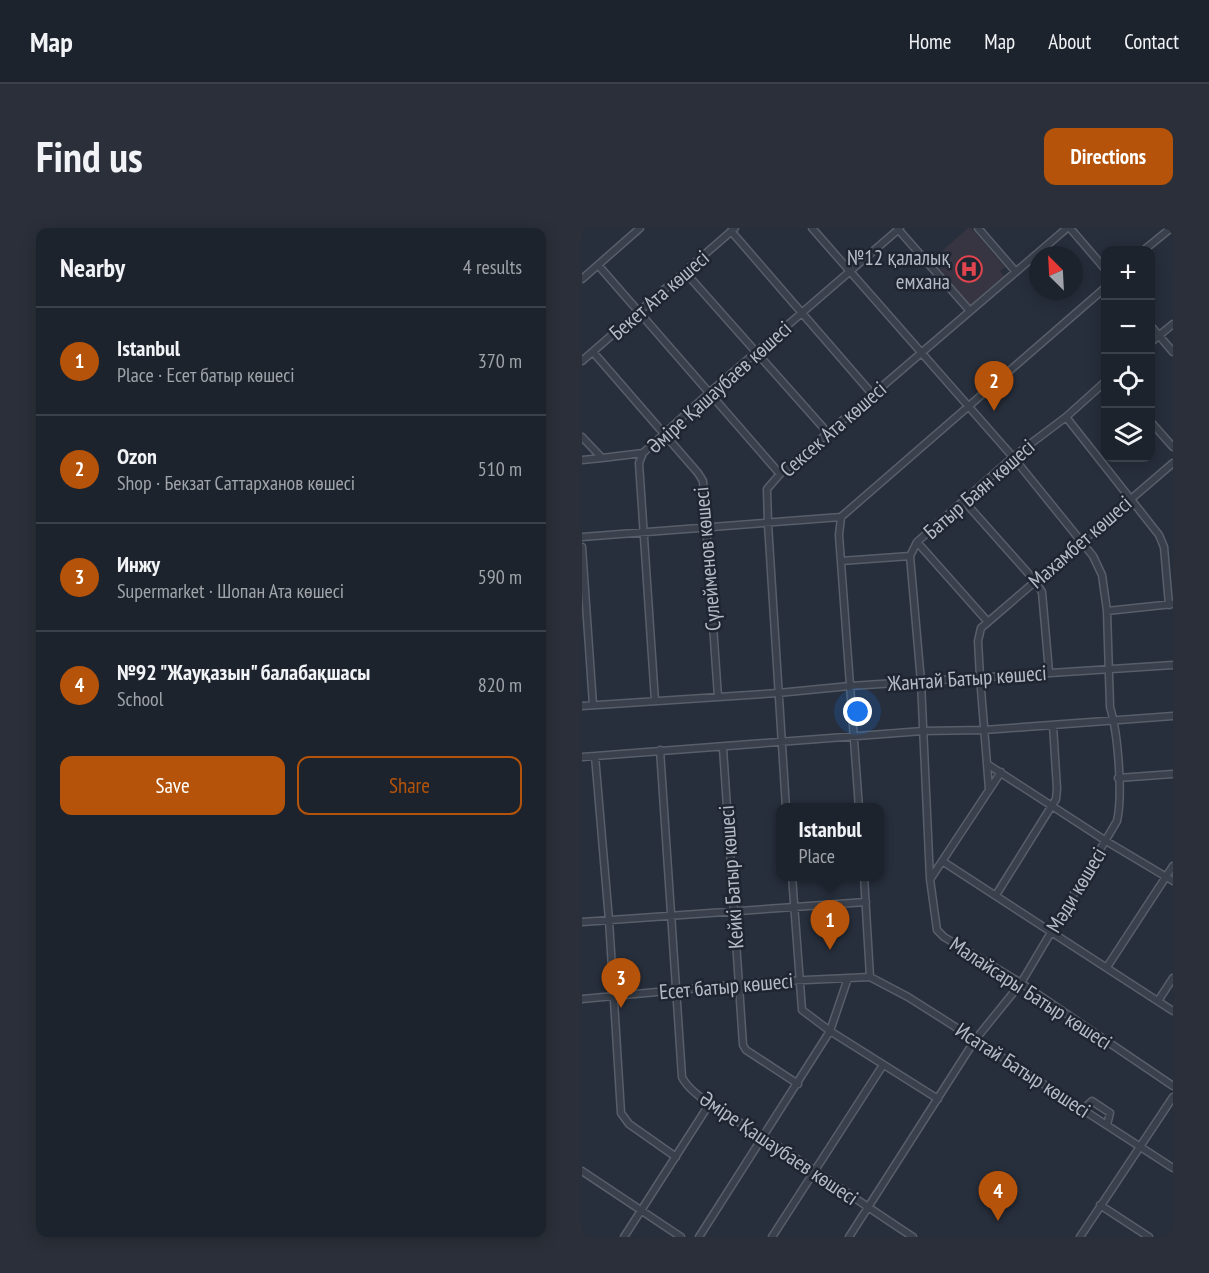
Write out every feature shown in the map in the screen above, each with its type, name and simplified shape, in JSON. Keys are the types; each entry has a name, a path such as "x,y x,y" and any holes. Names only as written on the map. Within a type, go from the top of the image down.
{"street":[{"path":"582,279 640,228"},
{"path":"812,228 969,405 1082,542 1100,568 1107,611 1171,605 1164,547 1153,527 1066,417"},
{"path":"978,228 1016,272"},
{"path":"1068,228 1101,264"},
{"name":"Сексек Ата көшесі","path":"786,803 767,489 780,474 1068,228"},
{"path":"1149,246 1170,228"},
{"path":"898,229 970,311"},
{"name":"Әміре Қашаубаев көшесі","path":"655,701 639,463 644,453 663,433 898,229"},
{"path":"733,230 873,395"},
{"name":"Бекет Ата көшесі","path":"582,361 733,230"},
{"path":"598,265 780,474"},
{"path":"685,272 828,433"},
{"path":"582,537 842,517 1101,291"},
{"path":"1155,339 1173,324"},
{"path":"1155,331 1173,352"},
{"name":"Сүлейменов көшесі","path":"592,352 703,481 718,697"},
{"name":"Батыр Баян көшесі","path":"923,731 910,556 914,546 1013,457 1066,417 1101,386"},
{"path":"1155,427 1173,447"},
{"path":"582,437 602,458"},
{"path":"582,460 644,453"},
{"name":"Махамбет көшесі","path":"988,622 1173,463"},
{"path":"964,501 1035,581 1042,592 1049,672"},
{"path":"842,517 839,535 859,803"},
{"path":"917,542 988,622 981,628 978,641 989,789"},
{"path":"582,547 592,705"},
{"path":"841,561 910,556"},
{"name":"Мәди көшесі","path":"849,1237 975,1040 1021,983 1118,821 1121,804 1114,721 1110,707 1107,611"},
{"name":"Жантай Батыр көшесі","path":"582,706 1173,665"},
{"path":"582,757 923,731 984,730 1173,716"},
{"path":"996,896 1056,799 1053,725"},
{"name":"Малайсары Батыр көшесі","path":"923,731 930,879 936,924 940,933 1021,983 1173,1086"},
{"name":"Кейкі Батыр көшесі","path":"723,748 741,1035 746,1050 798,1084"},
{"name":"Әміре Қашаубаев көшесі","path":"660,750 682,1077 685,1085 913,1237"},
{"path":"595,756 609,920 621,1113 629,1124 676,1157"},
{"path":"987,764 1106,841 1173,881"},
{"path":"930,879 1001,772"},
{"path":"1118,778 1173,774"},
{"path":"942,861 1173,1011"},
{"path":"1107,968 1173,866"},
{"path":"792,881 802,1010 830,1031 938,1099"},
{"path":"864,881 870,977"},
{"path":"582,922 866,902"},
{"name":"Есет батыр көшесі","path":"582,999 800,980 870,977"},
{"name":"Исатай Батыр көшесі","path":"870,977 908,997 1173,1168"},
{"path":"699,1237 830,1031 848,978"},
{"path":"1158,1001 1173,978"},
{"path":"772,1237 883,1065"},
{"path":"1080,1237 1173,1097"},
{"path":"1083,1109 1092,1101 1110,1113 1107,1125"},
{"path":"624,1237 710,1103"},
{"path":"582,1171 681,1237"},
{"path":"1101,1205 1149,1237"}],"shaded area":[{"name":"№12 қалалық емхана","path":"968,228 971,228 1005,267 1000,271 1004,276 969,306 930,262"}],"place":[{"name":"№12 қалалық емхана","path":"969,269"},
{"name":"Ozon","path":"994,411"},
{"name":"Istanbul","path":"830,950"},
{"name":"Инжу","path":"621,1008"},
{"name":"№92 \"Жауқазын\" балабақшасы","path":"998,1221"}]}
